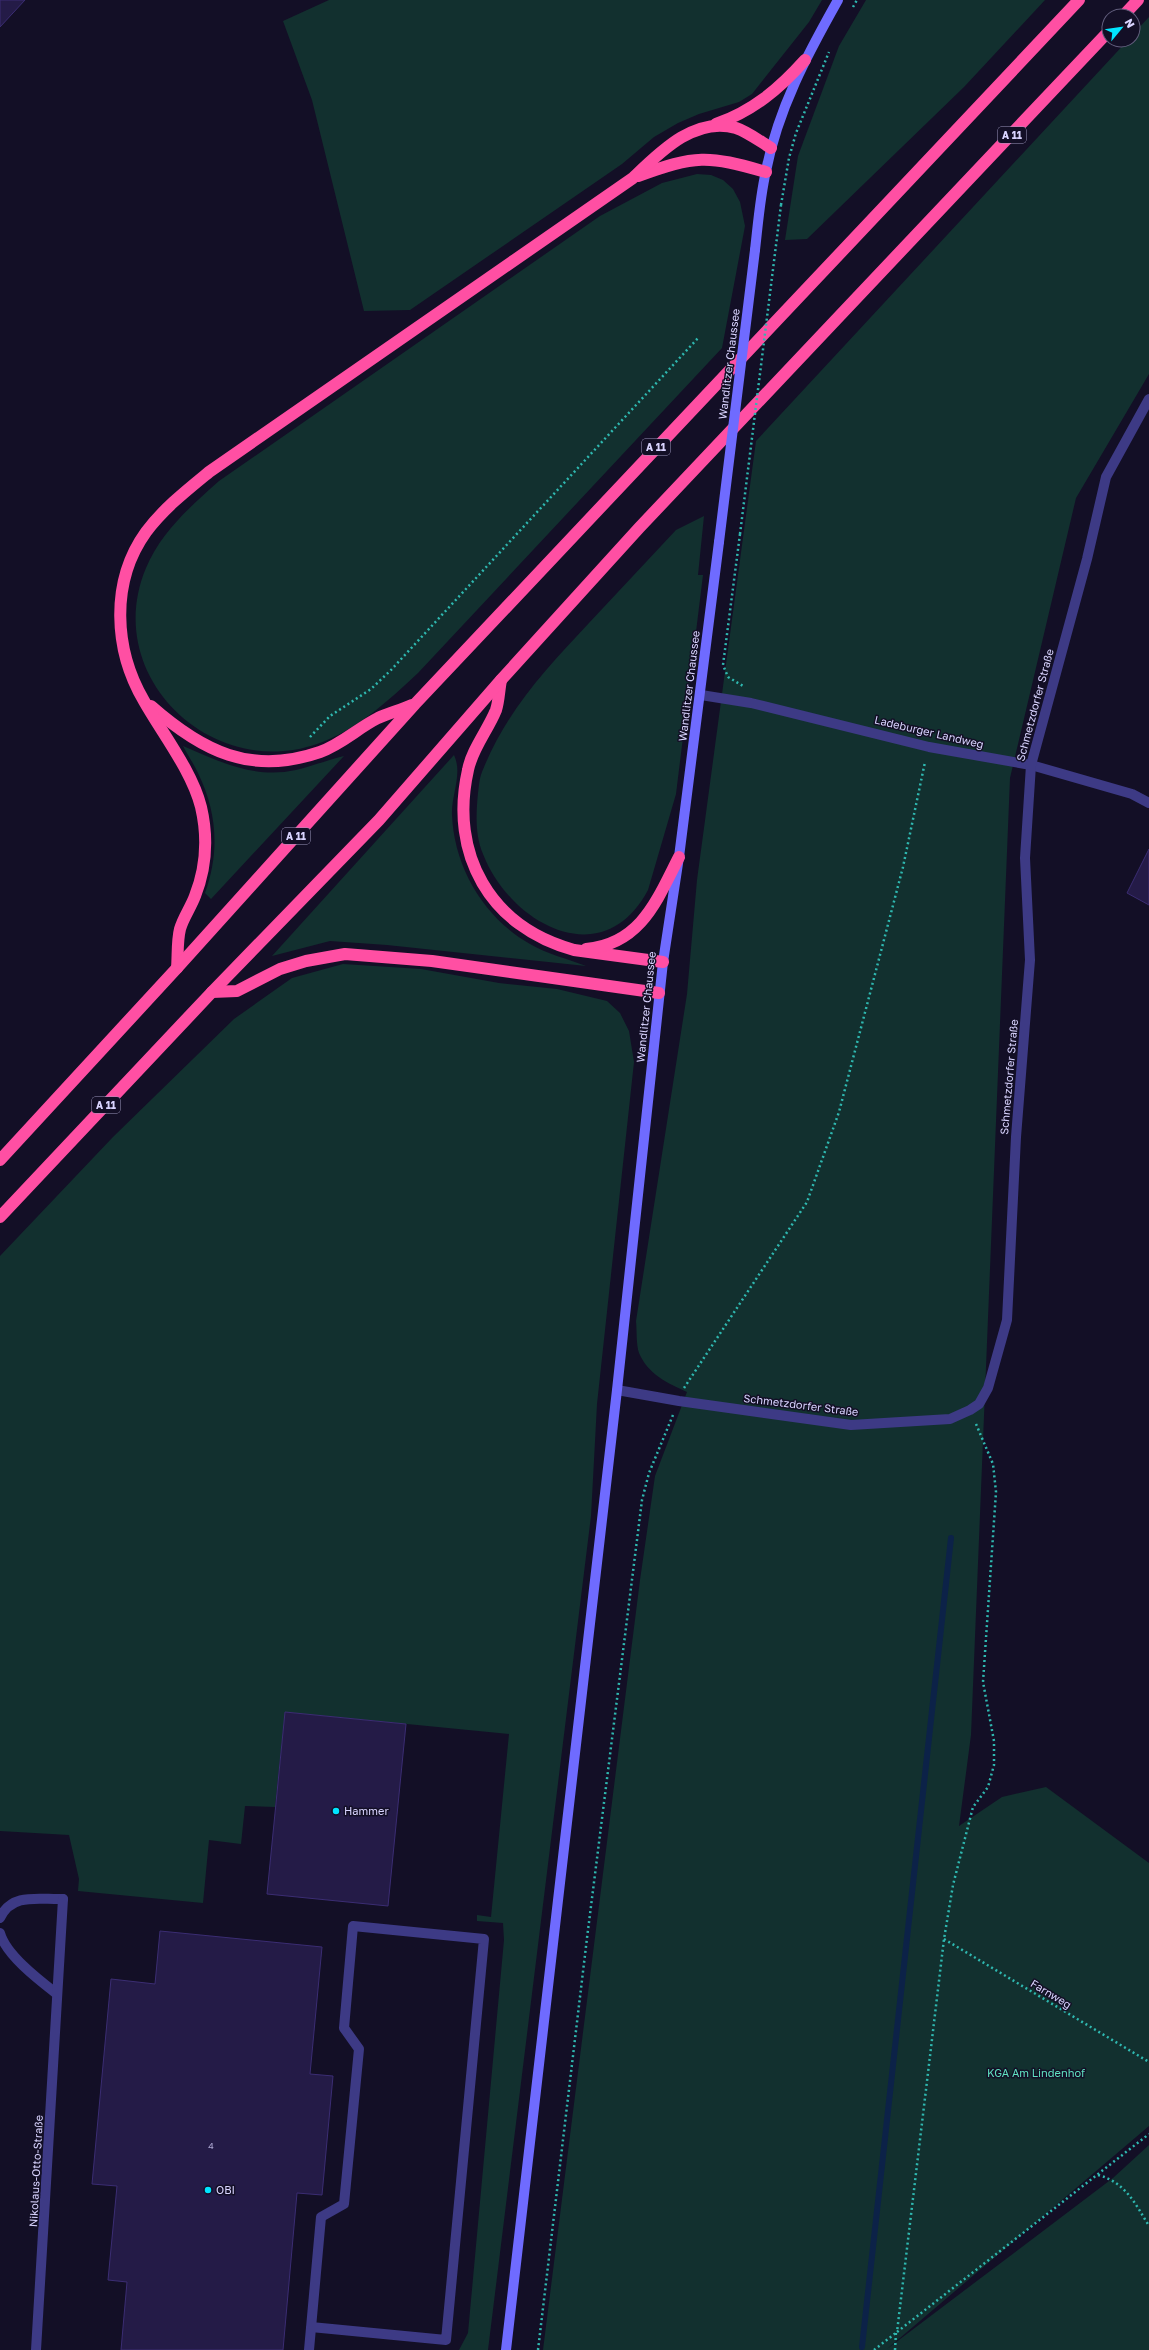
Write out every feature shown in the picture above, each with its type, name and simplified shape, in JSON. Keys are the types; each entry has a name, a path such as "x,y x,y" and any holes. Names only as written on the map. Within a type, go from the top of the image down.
{"highway":[{"name":"A 11","path":"0,1160 177,968 415,704 1079,0"},
{"path":"1130,8 1138,0"},
{"name":"A 11","path":"0,1218 212,992 379,820 501,680 639,528 1101,39"},
{"path":"177,968 180,929 195,897 204,870 205,834 201,806 190,781 143,700 124,658 120,621 122,587 132,559 146,533 176,499 209,472 633,178 662,150 686,135 749,110 774,92 804,60"},
{"path":"704,128 725,126 738,129 772,148"},
{"path":"633,178 671,164 693,159 711,158 732,162 766,172"},
{"path":"501,680 496,709 468,769 462,818 470,857 486,891 511,919 537,937 574,950 662,962"},
{"path":"143,700 179,731 206,746 232,756 266,762 320,752 350,738 377,719 415,704"},
{"path":"574,950 592,949 606,944 624,936 641,925 652,911 679,857"},
{"path":"212,992 237,991 280,969 306,961 345,954 432,961 659,993"}],"main road":[{"name":"Wandlitzer Chaussee","path":"506,2350 617,1390 662,962 679,857 701,695 755,250 766,172 782,112 804,60 838,0"}],"street":[{"name":"Schmetzdorfer Straße","path":"617,1390 679,1401 851,1425 950,1419 979,1404 988,1388 1007,1320 1016,1137 1030,960 1025,858 1031,765 1087,559 1106,477 1149,399"},
{"name":"Ladeburger Landweg","path":"701,695 751,703 929,747 1031,765 1132,794 1149,803"},
{"name":"Nikolaus-Otto-Straße","path":"0,1918 6,1908 17,1900 63,1898 49,2162 36,2350"},
{"path":"309,2350 311,2327 321,2217 344,2204 359,2049 344,2028 353,1926 484,1939 446,2345 311,2327"},
{"path":"0,1933 3,1943 18,1960 57,1994"}],"path":[{"path":"850,13 857,0"},
{"path":"751,703 748,689 728,677 723,665 781,206 789,158 796,133 829,51"},
{"path":"302,756 304,743 330,716 371,689 391,670 699,337"},
{"path":"538,2350 587,1938 642,1500 649,1473 685,1385 807,1202 839,1112 903,867 929,747"},
{"path":"895,2350 944,1939 953,1885 973,1808 988,1787 994,1765 994,1741 983,1682 996,1492 993,1464 970,1410"},
{"name":"Farnweg","path":"944,1939 1149,2062"},
{"path":"874,2350 1149,2134"},
{"path":"1098,2175 1112,2179 1130,2193 1149,2226"}],"green space":[{"path":"329,0 822,0 809,22 752,94 739,102 699,114 678,123 654,137 622,164 410,310 364,311 312,100 283,21"},
{"path":"866,0 1045,0 964,87 807,239 785,240 798,156 839,46"},
{"name":"KGA Am Lindenhof","path":"1149,17 1149,374 1076,498 1010,778 971,1735 959,1826 1002,1797 1046,1787 1149,1863 1149,2126 887,2349 1113,2178 1149,2145 1149,2350 543,2350 640,1580 655,1476 687,1392 659,1377 647,1367 638,1349 636,1321 687,994 697,880 756,441 1121,48 1141,48 1141,26"},
{"path":"697,174 711,175 723,180 733,189 740,202 745,226 722,348 418,673 371,714 345,731 317,744 277,751 239,747 204,733 174,710 152,680 139,646 136,608 146,568 152,555 168,531 178,520 219,481 600,216 662,183"},
{"path":"704,516 698,575 703,575 676,794 648,890 629,916 607,930 583,934 559,930 535,919 514,901 496,879 483,854 480,847 477,824 477,801 481,775 503,729 528,692 543,674 676,530"},
{"path":"183,746 224,763 252,771 266,772 296,770 344,756 211,899 205,893 213,862 213,817 204,788"},
{"path":"454,755 457,777 452,807 454,834 465,872 474,889 499,920 530,944 543,951 586,966 387,945 330,941 272,956"},
{"path":"343,964 421,969 499,983 557,989 607,1001 620,1013 629,1031 634,1062 597,1404 591,1516 488,2350 459,2350 468,2333 504,1940 503,1923 477,1921 477,1915 491,1917 509,1734 285,1712 275,1807 245,1806 241,1844 209,1840 203,1903 78,1891 79,1879 69,1835 0,1831 0,1256 113,1137 234,1019 292,978"}],"building":[{"path":"0,0 25,0 0,27"},
{"path":"1149,849 1149,905 1127,893"},
{"name":"Hammer","path":"285,1712 406,1724 388,1906 267,1894"},
{"path":"160,1931 322,1947 310,2074 333,2076 322,2195 297,2193 283,2350 121,2350 127,2282 108,2280 117,2186 92,2184 111,1979 155,1984"}],"waterway":[{"path":"862,2347 951,1538"}],"place":[{"name":"Hammer","path":"336,1811"},
{"name":"OBI","path":"208,2190"}]}
